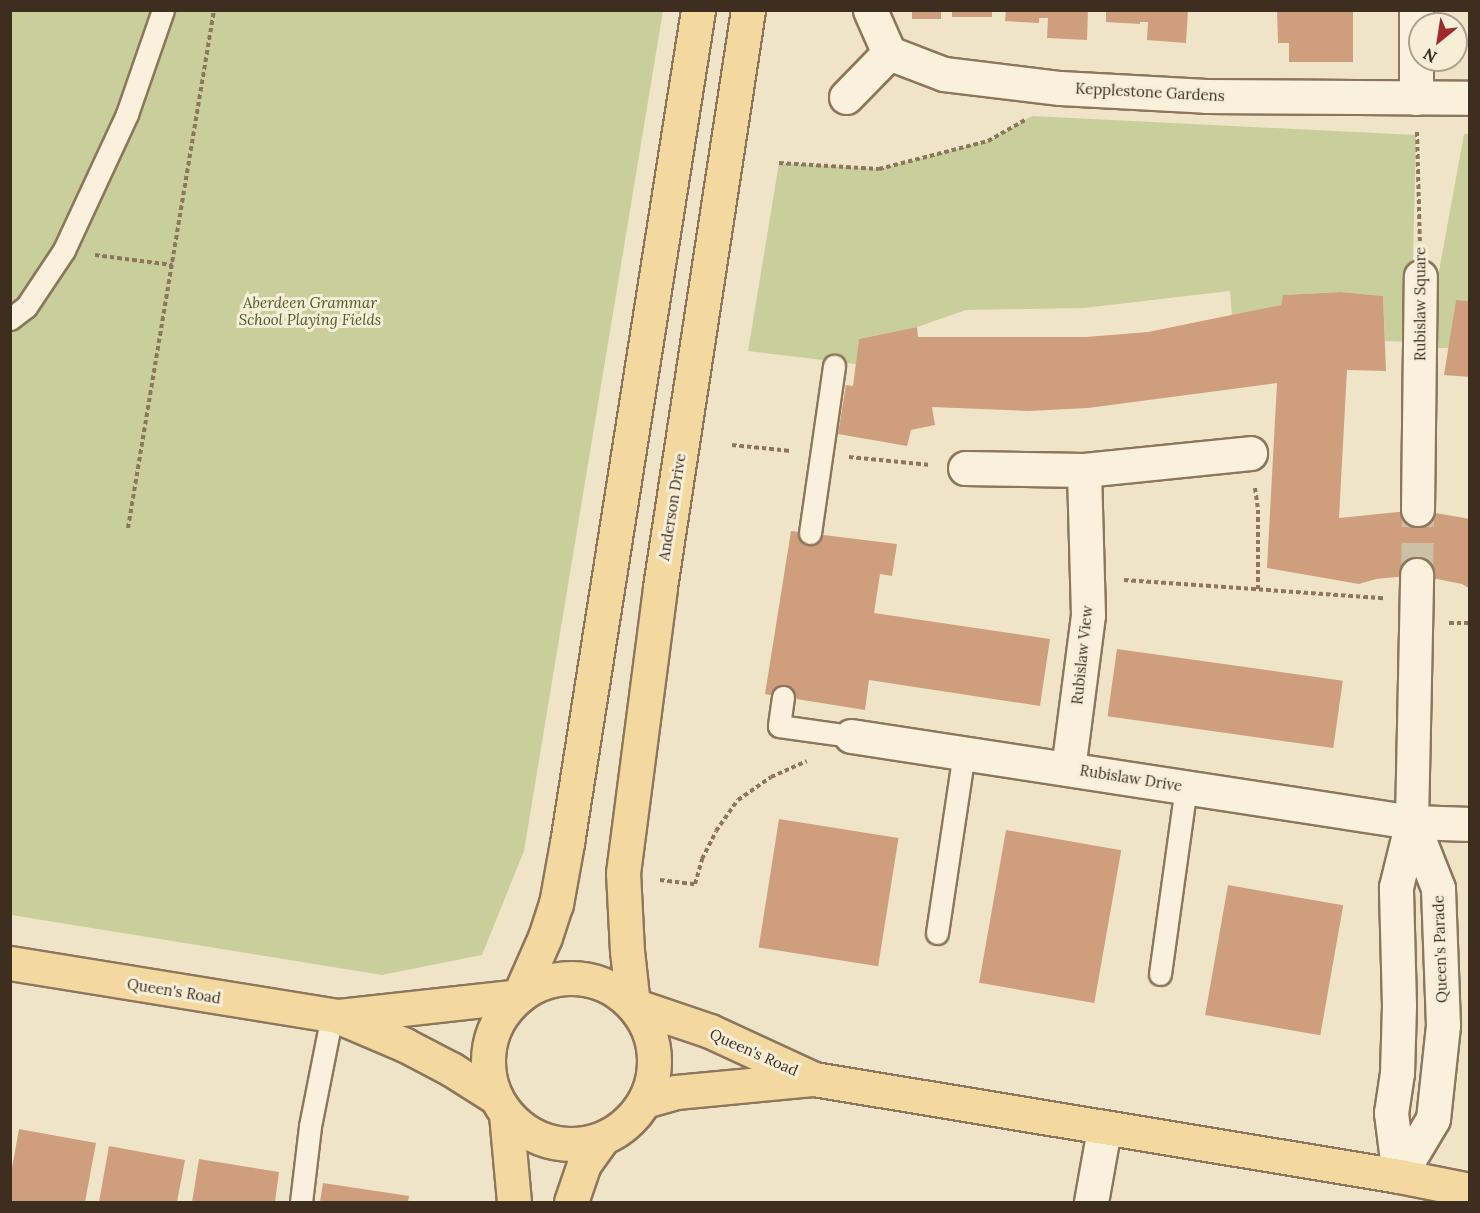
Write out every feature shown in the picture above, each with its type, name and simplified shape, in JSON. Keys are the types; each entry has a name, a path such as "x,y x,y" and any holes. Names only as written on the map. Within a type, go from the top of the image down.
{"main road":[{"path":"519,996 545,937 556,904 698,10"},
{"name":"Anderson Drive","path":"633,1005 627,951 623,873 660,587 748,10"},
{"name":"Queen's Road","path":"10,963 335,1015 405,1045 451,1069 500,1105"},
{"path":"500,1105 525,1131 550,1143 576,1145 602,1139 622,1127 645,1101 653,1077 654,1051 647,1027 633,1005 613,989 590,980 565,978 548,982 519,996 503,1012 492,1031 487,1054 488,1076 500,1105 514,1203"},
{"name":"Queen's Road","path":"335,1015 519,996"},
{"name":"Queen's Road","path":"633,1005 710,1031 814,1079"},
{"path":"814,1079 1104,1129 1399,1176 1470,1190"},
{"name":"Queen's Road","path":"645,1101 676,1092 814,1079"},
{"path":"571,1203 584,1164 602,1139"}],"street":[{"path":"846,97 889,53 870,10"},
{"path":"1416,10 1416,98"},
{"name":"Kepplestone Gardens","path":"889,53 944,74 1060,88 1206,96 1470,98"},
{"name":"Rubislaw Square","path":"1418,510 1421,277"},
{"path":"964,468 1084,470 1250,453"},
{"name":"Rubislaw View","path":"1068,769 1088,615 1084,470"},
{"path":"1399,1176 1391,1113 1397,1073 1400,1005 1396,887 1412,822 1417,588"},
{"name":"Rubislaw Drive","path":"851,736 1412,822 1470,824"},
{"name":"Queen's Parade","path":"1399,1176 1432,1119 1443,1025 1438,888 1412,822"},
{"path":"1091,1203 1104,1129"}],"lane":[{"path":"10,319 26,307 64,250 127,114 163,10"},
{"path":"810,534 834,366"},
{"path":"783,697 779,726 851,736"},
{"path":"937,933 964,753"},
{"path":"1160,974 1186,787"},
{"path":"301,1203 310,1126 335,1015"}],"path":[{"path":"128,528 214,10"},
{"path":"779,163 879,169 988,141 1032,116 1060,88"},
{"name":"Rubislaw Square","path":"1416,98 1421,277"},
{"path":"64,250 172,265"},
{"path":"1258,510 1258,589"},
{"path":"1124,580 1258,589 1417,588"},
{"path":"695,884 707,850 738,800 771,777 806,761 817,761"}],"green space":[{"name":"Aberdeen Grammar School Playing Fields","path":"10,11 663,11 524,851 482,955 382,975 11,915"},
{"path":"1032,116 1416,135 1411,342 1385,341 1383,296 1341,292 1284,295 1281,305 1232,316 1230,291 1084,308 966,310 917,327 859,339 856,364 748,351 779,163 879,169 988,141"},
{"path":"1464,134 1469,134 1469,301 1456,300 1449,348 1425,348"}],"building":[{"path":"912,10 941,10 941,19 912,19"},
{"path":"952,10 992,10 992,17 952,17"},
{"path":"1006,10 1088,10 1087,40 1047,38 1048,18 1039,18 1039,23 1005,21"},
{"path":"1106,10 1188,10 1186,43 1147,40 1148,22 1140,22 1140,24 1106,22"},
{"path":"1277,10 1353,10 1353,62 1289,62 1289,43 1278,43"},
{"path":"1341,292 1383,296 1386,371 1347,370 1339,518 1418,510 1470,519 1470,589 1462,584 1417,575 1376,579 1359,584 1267,568 1277,383 1088,408 1029,411 932,407 935,425 911,430 907,446 838,434 846,385 853,386 859,339 917,327 918,337 1086,337 1148,332 1281,305 1283,295"},
{"path":"1456,300 1470,301 1470,377 1444,375"},
{"path":"791,531 897,544 892,576 880,574 874,613 1050,639 1040,706 869,680 865,710 765,694"},
{"path":"1117,649 1343,681 1333,748 1108,716"},
{"path":"779,819 899,838 878,966 759,947"},
{"path":"1006,830 1121,850 1094,1003 979,983"},
{"path":"1228,885 1343,905 1320,1035 1205,1015"},
{"path":"19,1129 96,1143 85,1202 10,1202 10,1179"},
{"path":"109,1146 185,1160 177,1202 99,1202"},
{"path":"199,1159 279,1172 275,1202 192,1202"},
{"path":"323,1183 409,1196 408,1202 320,1202"}],"tunnel":[{"path":"1417,575 1418,510"}]}
